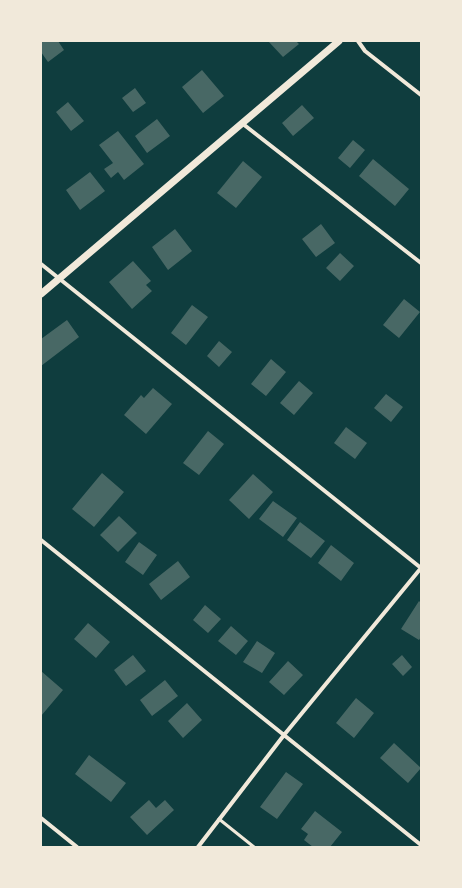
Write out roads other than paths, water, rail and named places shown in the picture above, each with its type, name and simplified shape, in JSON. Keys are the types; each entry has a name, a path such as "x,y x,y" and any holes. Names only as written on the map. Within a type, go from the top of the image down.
{"street":[{"path":"41,294 339,41"},
{"path":"358,41 365,51 421,95"},
{"path":"243,124 421,263"},
{"path":"41,264 421,568 284,734 198,847"},
{"path":"41,540 421,845"},
{"path":"41,818 77,847"}],"lane":[{"path":"219,819 254,847"}]}
